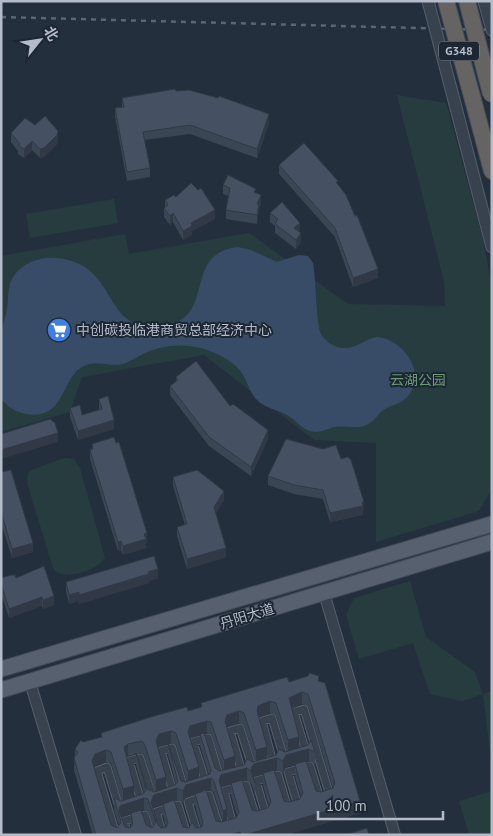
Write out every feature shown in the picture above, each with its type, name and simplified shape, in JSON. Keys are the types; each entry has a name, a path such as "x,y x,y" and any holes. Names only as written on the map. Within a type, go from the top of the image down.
{"highway":[{"name":"G348","path":"446,1 492,172"},
{"name":"G348","path":"467,1 491,95"}],"main road":[{"name":"丹阳大道","path":"1,669 492,524"},
{"name":"丹阳大道","path":"1,690 492,542"},
{"path":"286,584 291,603"},
{"path":"130,631 136,650"}],"street":[{"path":"428,1 492,247"},
{"path":"484,1 492,30"},
{"path":"324,593 395,835"},
{"path":"30,682 76,835"},
{"path":"116,835 97,771 108,768 120,808 142,802 129,761 140,758 152,798 173,792 161,751 172,748 184,789 206,783 193,742 208,738 220,778 242,772 230,731 240,728 252,769 263,766 274,762 262,721 272,718 284,759 306,752 294,712 304,709 330,796 320,799 310,766 288,772 298,806 288,809 278,775 256,781 266,815 256,818 246,785 224,791 234,825 220,829 210,795 188,802 198,835"},
{"path":"163,835 156,812 178,805 187,835"},
{"path":"128,835 124,821 145,815 151,835"}],"green space":[{"name":"云湖公园","path":"397,95 446,103 483,239 492,286 492,489 479,511 376,542 376,443 314,440 204,355 82,377 70,412 1,432 1,256 125,234 129,254 249,233 348,304 445,306 444,282"},
{"path":"114,199 118,223 30,238 26,214"},
{"path":"64,458 74,459 80,468 105,558 89,570 74,574 60,574 55,571 27,483 28,473 31,470"},
{"path":"410,581 426,637 475,672 483,694 462,701 430,694 413,643 359,659 346,615 354,598"},
{"path":"492,691 492,770 483,694"},
{"path":"492,791 492,835 469,835 459,801"}],"water":[{"path":"238,247 251,250 277,262 299,255 308,256 313,263 319,329 325,340 341,348 353,347 377,337 395,344 409,358 415,376 414,386 407,398 385,409 372,421 361,427 334,427 315,432 303,428 291,417 257,400 244,376 229,361 209,350 198,347 175,346 149,351 122,364 93,363 79,369 57,403 50,410 40,414 19,412 1,398 1,334 9,286 15,274 26,264 52,258 69,260 79,264 98,279 125,317 134,323 146,326 162,326 179,321 190,312 196,300 203,273 210,261 220,252"}],"building":[{"path":"175,89 176,91 189,90 218,98 219,96 269,114 257,149 190,125 143,132 150,168 127,172 115,108 124,107 122,98"},
{"path":"45,116 58,131 57,135 44,148 40,149 32,141 24,149 18,145 20,144 11,133 25,118 35,125"},
{"path":"304,143 338,181 336,182 346,195 355,216 357,215 378,269 353,278 335,228 279,165"},
{"path":"228,175 256,189 254,192 261,195 257,204 259,204 257,215 226,210 230,188 223,185"},
{"path":"191,183 198,190 201,188 215,210 191,223 192,226 183,231 173,213 170,216 164,208 168,205 165,200 174,195 176,197"},
{"path":"282,202 300,223 294,228 301,233 296,240 275,224 278,219 270,213"},
{"path":"196,361 230,406 233,404 268,430 251,467 209,437 170,386 178,380 176,377"},
{"path":"108,396 114,420 78,431 70,408 80,405 82,415 102,409 99,399"},
{"path":"50,419 55,423 58,433 1,450 1,434"},
{"path":"114,437 116,443 119,442 147,533 144,534 146,539 123,546 121,541 118,542 90,450 93,449 92,444"},
{"path":"286,439 323,449 336,445 341,459 348,457 351,460 364,502 362,502 363,506 330,513 323,490 294,485 268,476"},
{"path":"11,470 33,543 12,549 1,512 1,472"},
{"path":"197,470 224,491 214,507 226,548 187,559 177,527 187,524 173,477"},
{"path":"154,556 158,569 148,572 149,574 79,595 79,592 69,595 66,582"},
{"path":"44,566 54,596 43,600 42,597 9,609 1,578 15,575 16,578"},
{"path":"309,673 319,676 318,681 325,683 360,801 245,835 241,835 240,832 230,835 96,835 74,758 78,752 75,749 81,740 83,742 102,737 101,733 187,707 188,711 202,707 201,703 287,677 289,682 308,676","holes":["302,692 308,694 335,783 333,788 321,792 316,791 306,761 295,764 303,793 300,799 289,802 284,801 274,770 263,773 271,802 268,808 257,811 252,810 242,780 231,783 239,812 236,818 221,822 216,821 206,790 195,794 203,822 202,827 196,828 192,822 189,828 183,827 174,800 163,804 168,824 166,827 161,828 158,825 151,802 154,795 177,788 183,791 186,785 211,778 214,781 223,811 227,809 219,781 221,775 247,768 251,771 255,783 251,768 254,764 277,758 283,761 286,755 309,749 315,752 311,740 308,745 285,752 279,749 276,755 253,762 247,759 244,765 219,771 215,768 204,733 200,734 211,770 210,774 185,782 181,781 168,743 178,782 175,785 154,792 147,789 136,753 146,790 143,794 121,801 114,798 121,822 117,828 111,825 92,761 95,754 106,750 111,752 123,789 134,786 124,747 128,744 142,741 156,780 166,777 156,741 159,734 171,731 176,733 188,771 199,767 188,732 190,726 207,721 211,722 224,760 235,756 225,721 227,715 239,711 244,713 256,750 267,747 257,711 258,706 270,701 276,703 288,740 299,737 289,698","144,798 148,799 156,822 152,828 146,825 141,810 131,813 133,825 130,828 125,827 119,811 120,806"]},
{"path":"367,828 369,835 345,835"}],"railway":[{"path":"1,17 492,30"}],"place":[{"name":"中创碳投临港商贸总部经济中心","path":"59,330"}]}
